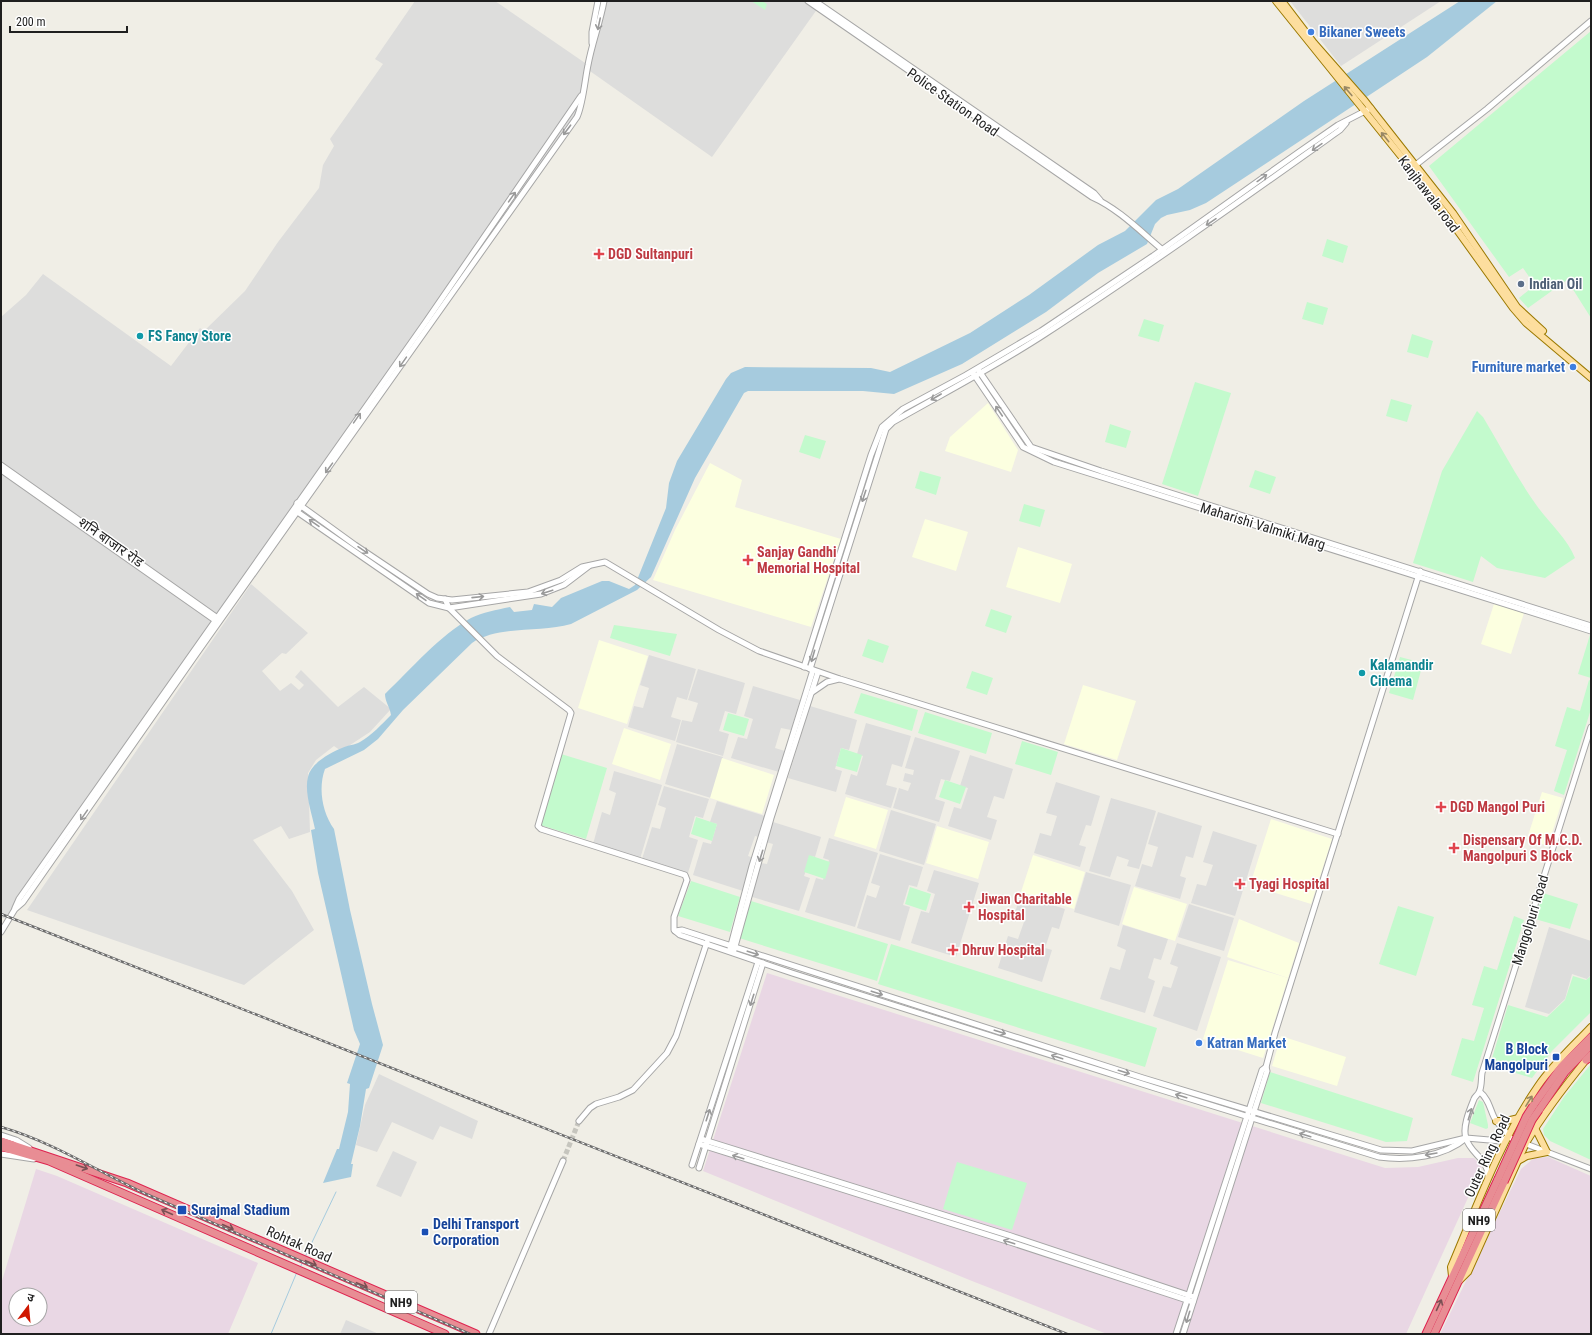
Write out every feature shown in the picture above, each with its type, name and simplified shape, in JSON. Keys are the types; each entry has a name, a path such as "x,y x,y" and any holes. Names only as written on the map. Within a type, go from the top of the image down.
{"highway":[{"name":"NH9","path":"1452,1276 1463,1262 1526,1117 1543,1090 1561,1068 1591,1037"},
{"path":"1434,1334 1458,1282 1463,1262 1532,1120 1565,1072 1591,1045"},
{"name":"NH9","path":"1,1141 14,1148 49,1161"},
{"name":"NH9","path":"1,1147 32,1150"},
{"name":"Rohtak Road","path":"32,1150 127,1183 476,1334"},
{"name":"Rohtak Road","path":"49,1161 445,1334"},
{"name":"Outer Ring Road","path":"1426,1334 1452,1276"}],"main road":[{"name":"Kanjhawala road","path":"1276,1 1368,110 1413,167 1453,213 1526,323 1591,378"},
{"name":"Kanjhawala road","path":"1282,1 1339,75"},
{"name":"Kanjhawala road","path":"1500,285 1529,320 1591,373"},
{"name":"Outer Ring Road","path":"1452,1276 1451,1268 1488,1182 1519,1118 1538,1086 1557,1062 1591,1027"},
{"path":"1458,1282 1468,1272 1526,1143 1553,1101 1590,1058"},
{"path":"1496,1121 1506,1121 1519,1118"},
{"path":"1518,1161 1533,1154 1547,1152 1535,1128"},
{"path":"1488,1182 1492,1176 1500,1171 1506,1175 1508,1183"}],"street":[{"path":"592,46 592,32 598,1"},
{"path":"1,932 15,909 28,896 217,620 300,504 543,154 582,95 592,46 597,34 604,1"},
{"name":"Police Station Road","path":"808,1 981,122 1092,197 1101,201 1129,221 1164,251"},
{"name":"Police Station Road","path":"815,1 1094,193 1101,201"},
{"path":"1413,167 1487,109 1591,21"},
{"path":"1199,227 1242,193 1338,125 1347,122 1368,110"},
{"path":"732,950 752,866 811,670 837,572 871,455 882,427 903,409 979,370 1245,198 1340,130 1347,122"},
{"path":"1242,193 1245,198"},
{"name":"Maharishi Valmiki Marg","path":"979,370 1010,424"},
{"name":"Maharishi Valmiki Marg","path":"973,373 1010,424 1030,447 1591,631"},
{"name":"शनि बाजार रोड","path":"1,465 217,620"},
{"name":"शनि बाजार रोड","path":"1,470 217,620"},
{"path":"300,504 428,594 452,600 528,592 561,580 582,567 604,562 652,591 759,651 811,670 1338,834"},
{"path":"295,510 429,603 449,608 541,594 564,585 591,564"},
{"path":"1183,1334 1191,1299 1251,1111 1262,1070 1266,1067 1419,574"},
{"name":"Maharishi Valmiki Marg","path":"1419,574 1591,626"},
{"path":"445,599 449,608 459,619 497,656 571,713 538,826 541,829 686,874 687,880 674,917 675,931 682,930 707,942 732,950 1381,1150 1412,1151 1466,1138 1501,1141 1508,1138 1526,1143 1591,1169"},
{"path":"732,950 771,818 811,693 811,670"},
{"path":"811,693 827,682 840,679"},
{"name":"Mangolpuri Road","path":"1466,1138 1465,1130 1475,1098 1480,1092 1482,1073 1591,727"},
{"path":"579,1121 590,1108 596,1104 619,1097 633,1090 667,1053 676,1036 707,942"},
{"path":"732,950 761,962 1379,1157 1394,1159 1444,1151 1456,1147 1466,1138"},
{"path":"692,1165 761,962"},
{"path":"699,1168 761,962"},
{"path":"1480,1092 1485,1096 1496,1121 1507,1132 1508,1138"},
{"name":"Rohtak Road","path":"1,1135 16,1140 32,1150"},
{"path":"1466,1138 1471,1148 1482,1158 1488,1170 1488,1182"},
{"path":"700,1141 1011,1236 1191,1299"},
{"name":"Rohtak Road","path":"1,1154 49,1161"},
{"path":"489,1334 563,1161"},
{"path":"1176,1334 1191,1299"}],"shaded area":[{"path":"415,1 495,1 588,65 598,1 808,1 818,8 712,157 587,69 581,107 8,920 1,917 1,317 26,295 43,274 171,366 200,328 204,331 245,291 278,242 319,188 323,165 334,146 330,139 383,64 375,59"},
{"path":"1290,1 1441,1 1341,66"},
{"path":"988,403 1018,450 1011,472 945,451 950,437"},
{"name":"Sanjay Gandhi Memorial Hospital","path":"710,463 742,480 735,507 841,539 811,627 653,580 675,530"},
{"path":"925,519 968,532 956,571 912,557"},
{"path":"1018,547 1072,564 1060,603 1006,587"},
{"path":"251,584 308,633 286,654 282,653 262,671 280,691 291,683 299,690 304,685 295,677 301,670 338,707 364,687 391,709 370,732 341,751 334,746 316,760 308,773 310,832 289,839 281,826 253,840 292,891 314,930 244,985 27,910"},
{"path":"1494,604 1524,613 1511,654 1481,644"},
{"path":"599,640 648,656 627,724 578,708"},
{"path":"649,655 696,669 687,700 677,697 671,717 681,720 675,741 628,727 634,706 643,708 649,688 640,685"},
{"path":"698,669 745,683 736,714 725,711 719,731 729,734 723,756 676,742 682,720 692,722 698,703 688,700"},
{"path":"1083,685 1136,701 1117,760 1064,744"},
{"path":"753,686 800,700 791,730 781,728 775,748 785,751 779,772 731,758 738,737 747,739 753,719 744,716"},
{"path":"810,706 857,720 849,750 841,748 835,769 842,771 836,792 788,778"},
{"path":"866,723 911,736 902,767 892,764 886,785 897,788 891,808 845,794 851,774 857,776 863,756 857,754"},
{"path":"624,728 671,744 660,780 612,764"},
{"path":"915,737 960,751 950,781 941,779 935,799 945,802 939,822 893,808 899,788 908,791 911,783 903,781 905,773 913,775 914,770 905,768"},
{"path":"677,744 723,757 711,798 665,784"},
{"path":"970,755 1013,769 1004,799 994,796 987,817 997,820 991,840 948,826 954,807 961,809 968,788 960,786"},
{"path":"722,758 774,775 762,814 710,798"},
{"path":"614,771 662,785 640,859 593,844 602,812 610,815 616,793 609,790"},
{"path":"1056,782 1100,796 1091,826 1086,825 1079,845 1086,847 1080,867 1034,853 1040,833 1051,836 1057,816 1046,813"},
{"path":"664,786 709,799 703,818 695,816 689,837 698,840 688,873 642,859 652,827 660,829 666,808 658,805"},
{"path":"1542,792 1563,798 1548,846 1527,839"},
{"path":"846,797 888,810 876,849 834,836"},
{"path":"1111,798 1156,811 1139,869 1127,866 1129,860 1117,856 1110,877 1089,871"},
{"path":"717,801 765,816 759,837 755,836 748,856 754,858 743,891 693,875 703,842 711,844 717,824 710,822"},
{"path":"891,810 936,824 924,865 879,851"},
{"path":"1158,812 1202,826 1193,858 1186,856 1180,876 1186,878 1180,899 1135,886 1142,864 1152,867 1158,847 1148,844"},
{"path":"1271,819 1332,839 1311,904 1250,885"},
{"path":"773,822 821,837 815,857 811,856 804,876 810,878 799,911 749,896 760,863 767,864 773,844 766,842"},
{"path":"937,826 989,842 978,879 926,863"},
{"path":"1213,831 1257,845 1235,916 1191,903 1197,884 1206,886 1213,865 1203,862"},
{"path":"829,838 878,853 855,927 805,912 816,878 823,880 829,860 823,858"},
{"path":"880,854 923,867 917,887 909,885 903,905 910,907 900,941 857,928 867,895 876,898 880,886 871,883"},
{"path":"1033,855 1085,872 1074,909 1021,892"},
{"path":"934,870 979,883 956,957 911,943 921,911 929,913 935,894 927,891"},
{"path":"1086,872 1131,885 1119,926 1074,912"},
{"path":"1134,887 1187,904 1175,941 1122,924"},
{"path":"1021,895 1065,909 1059,929 1052,927 1045,948 1052,950 1042,982 998,968 1008,936 1018,939 1025,919 1014,915"},
{"path":"1189,904 1234,918 1224,951 1178,937"},
{"path":"1239,919 1299,943 1288,978 1227,957"},
{"path":"1123,925 1168,939 1161,960 1154,958 1148,978 1155,981 1145,1013 1100,999 1110,967 1120,970 1126,950 1117,946"},
{"path":"1549,927 1591,941 1591,975 1587,979 1572,974 1565,999 1549,1014 1525,1007"},
{"path":"1177,943 1221,957 1197,1031 1153,1016 1163,986 1171,988 1178,967 1170,964"},
{"path":"1228,960 1288,978 1263,1058 1203,1039"},
{"path":"767,973 1385,1168 1418,1167 1458,1158 1474,1158 1482,1167 1406,1334 1107,1334 972,1281 703,1171"},
{"path":"1281,1036 1346,1057 1337,1086 1272,1066"},
{"path":"379,1074 478,1121 472,1139 440,1126 433,1140 392,1122 377,1152 356,1145 365,1105"},
{"path":"393,1151 417,1162 401,1197 376,1186"},
{"path":"1548,1157 1591,1176 1591,1334 1440,1334 1521,1169 1534,1158"},
{"path":"36,1169 57,1176 258,1263 228,1334 1,1334 1,1284"},
{"path":"346,1320 379,1334 340,1334"}],"green space":[{"path":"751,1 762,1 767,4 765,10"},
{"path":"1591,31 1591,318 1567,280 1528,308 1519,298 1535,285 1523,268 1509,277 1429,166"},
{"path":"1327,239 1348,246 1343,263 1322,256"},
{"path":"1307,302 1328,308 1323,325 1302,319"},
{"path":"1144,319 1164,325 1159,342 1138,336"},
{"path":"1412,334 1433,341 1428,358 1407,352"},
{"path":"1195,382 1231,393 1198,496 1162,484"},
{"path":"1391,399 1412,405 1407,422 1386,416"},
{"path":"1477,411 1483,417 1516,473 1542,513 1568,544 1575,558 1545,578 1497,568 1481,556 1473,582 1413,563 1442,471"},
{"path":"1110,424 1131,431 1126,448 1105,442"},
{"path":"805,435 826,441 820,459 799,452"},
{"path":"1255,470 1276,477 1270,494 1249,487"},
{"path":"920,471 941,477 936,495 915,488"},
{"path":"1024,504 1045,510 1040,527 1019,521"},
{"path":"991,609 1012,616 1006,633 985,626"},
{"path":"614,625 677,634 670,656 610,638"},
{"path":"1591,635 1591,678 1578,674"},
{"path":"868,639 889,646 883,663 862,656"},
{"path":"1400,657 1423,663 1413,700 1389,693"},
{"path":"972,671 993,678 987,695 966,688"},
{"path":"1589,680 1591,681 1591,709 1564,795 1554,791 1567,750 1555,746 1567,707 1580,711"},
{"path":"861,693 918,710 912,731 854,713"},
{"path":"925,712 992,733 986,754 918,733"},
{"path":"728,713 749,719 744,736 723,730"},
{"path":"1022,741 1058,752 1051,775 1015,764"},
{"path":"841,748 862,755 857,772 836,766"},
{"path":"561,754 607,768 586,839 540,825"},
{"path":"945,780 966,787 960,804 939,797"},
{"path":"696,817 717,824 712,841 691,834"},
{"path":"809,855 830,862 825,879 804,872"},
{"path":"691,881 740,897 730,932 678,916"},
{"path":"910,887 931,894 926,911 905,904"},
{"path":"1543,893 1578,904 1570,929 1535,919"},
{"path":"751,901 888,944 877,981 739,938"},
{"path":"1398,906 1434,917 1416,976 1379,964"},
{"path":"1514,916 1524,920 1473,1082 1451,1075 1462,1038 1474,1041 1484,1008 1472,1005 1484,966 1497,970"},
{"path":"891,944 1157,1028 1145,1067 878,984"},
{"path":"1573,976 1586,980 1591,976 1591,1012 1552,1051 1532,1078 1490,1065 1508,1005 1547,1017 1565,1000"},
{"path":"1591,1064 1591,1160 1550,1141 1544,1135 1543,1129 1564,1097"},
{"path":"1270,1072 1413,1118 1407,1141 1386,1142 1261,1103"},
{"path":"1479,1100 1483,1102 1488,1125 1488,1128 1486,1129 1470,1123"},
{"path":"957,1162 1027,1183 1012,1230 943,1209"}],"water":[{"path":"1460,1 1497,1 1427,57 1206,203 1190,210 1167,215 1161,218 1155,224 1147,244 1098,273 1046,312 962,364 894,394 863,391 748,391 744,393 695,478 651,577 637,590 571,624 559,627 507,631 483,637 472,643 403,710 378,739 364,750 325,769 322,784 322,800 324,808 334,829 350,910 383,1045 369,1088 366,1089 360,1126 351,1164 353,1164 351,1177 323,1183 337,1149 339,1149 348,1112 350,1084 347,1083 360,1044 354,1030 318,873 311,830 315,829 307,789 308,777 313,767 337,750 360,742 376,730 391,715 385,694 448,633 471,618 510,607 514,612 532,610 534,604 552,607 561,598 602,581 609,581 629,589 635,585 666,508 669,483 677,461 731,373 745,367 871,368 890,372 970,333 1029,295 1098,245 1125,231 1156,200 1178,189 1304,101"}],"waterway":[{"path":"305,1257 336,1192"},
{"path":"300,1268 303,1261"},
{"path":"271,1334 297,1272"}],"tunnel":[{"path":"563,1161 579,1121"}],"railway":[{"path":"1,914 1067,1334"},
{"path":"1,1127 20,1133 57,1149 146,1194 470,1334"}],"place":[{"name":"Bikaner Sweets","path":"1311,32"},
{"name":"DGD Sultanpuri","path":"599,254"},
{"name":"Indian Oil","path":"1521,284"},
{"name":"FS Fancy Store","path":"140,336"},
{"name":"Furniture market","path":"1573,367"},
{"name":"Sanjay Gandhi Memorial Hospital","path":"748,560"},
{"name":"Kalamandir Cinema","path":"1362,673"},
{"name":"DGD Mangol Puri","path":"1441,807"},
{"name":"Dispensary Of M.C.D. Mangolpuri S Block","path":"1454,848"},
{"name":"Tyagi Hospital","path":"1240,884"},
{"name":"Jiwan Charitable Hospital","path":"969,907"},
{"name":"Dhruv Hospital","path":"953,950"},
{"name":"Katran Market","path":"1199,1043"},
{"name":"B Block Mangolpuri","path":"1556,1057"},
{"name":"Surajmal Stadium","path":"182,1210"},
{"name":"Delhi Transport Corporation","path":"425,1232"}]}
